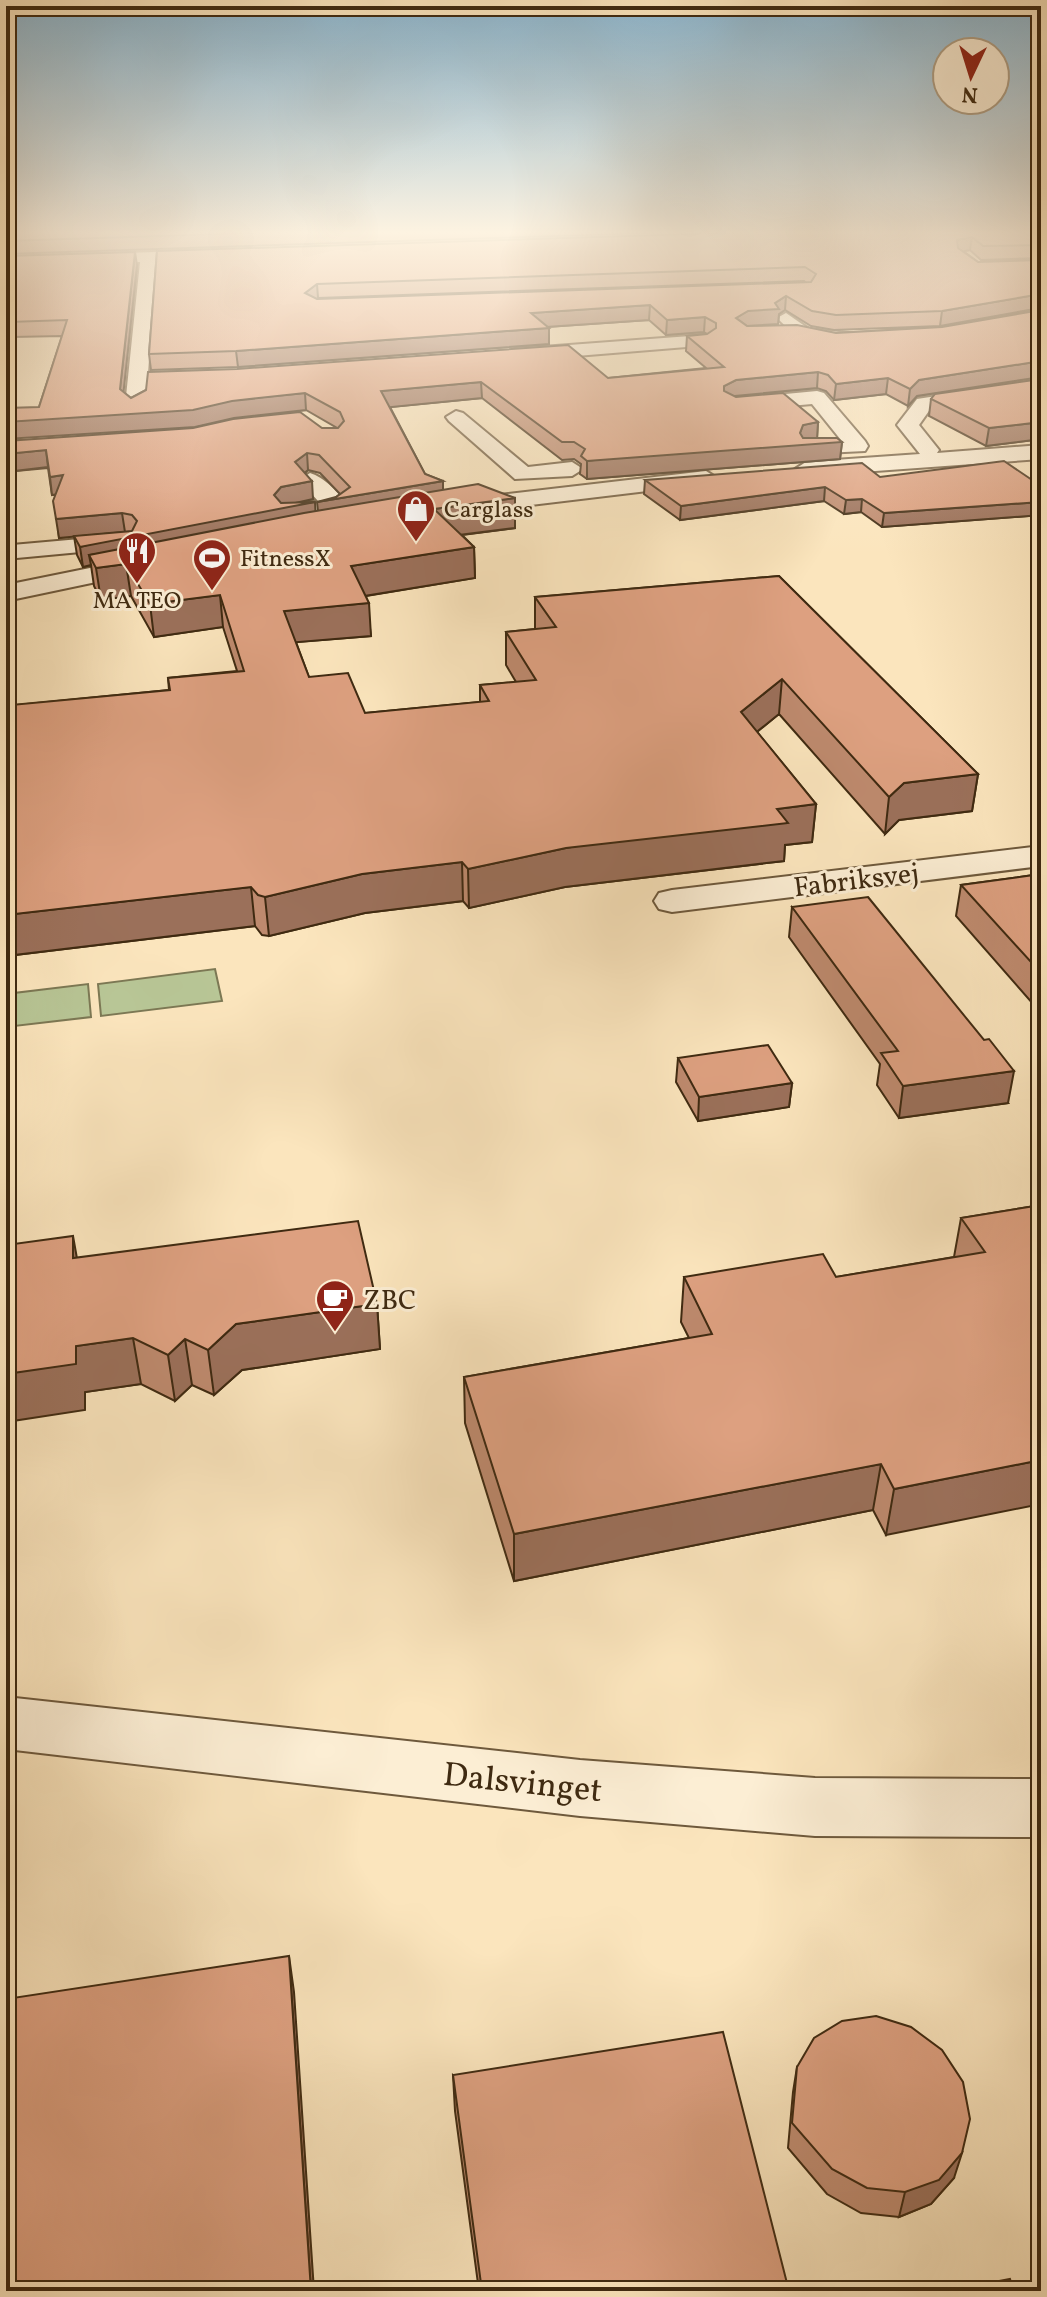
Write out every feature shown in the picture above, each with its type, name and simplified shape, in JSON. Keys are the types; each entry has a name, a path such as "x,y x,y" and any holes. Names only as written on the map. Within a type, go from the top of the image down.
{"street":[{"path":"133,429 141,339"},
{"path":"502,356 704,341"},
{"path":"138,379 224,376"},
{"path":"928,450 908,425 924,403 1041,386"},
{"path":"735,405 817,397 857,446 820,448 788,461 844,466 1041,452"},
{"path":"456,417 523,474 601,466"},
{"path":"820,448 844,466"},
{"path":"435,511 730,476"},
{"path":"235,522 336,505 310,480"},
{"path":"251,542 348,524"},
{"path":"8,553 85,548 151,537"},
{"path":"6,593 176,558"},
{"name":"Fabriksvej","path":"672,901 1041,856"},
{"name":"Dalsvinget","path":"6,1723 580,1788 799,1806 1041,1808"}],"green space":[{"path":"215,969 222,1001 101,1016 98,984"},
{"path":"88,984 91,1017 6,1027 6,994"}],"building":[{"path":"61,339 125,339 120,389 131,398 146,390 148,372 237,369 568,345 608,378 724,367 691,339 1041,339 1041,361 919,380 910,389 888,378 836,384 828,375 818,372 736,380 724,386 724,391 736,397 783,393 818,422 803,425 800,433 803,438 837,438 842,442 587,461 581,456 585,449 574,442 562,442 481,382 381,391 425,474 443,481 317,502 336,497 350,487 319,455 307,453 295,462 312,481 281,487 274,495 281,503 315,502 80,547 74,536 132,531 137,521 132,515 122,513 56,519 53,501 63,475 50,477 46,450 6,454 6,441 193,428 233,419 300,412 322,428 338,428 344,421 340,412 305,393 232,401 193,410 6,422 6,408 39,407"},
{"path":"150,339 397,339 236,351 149,354"},
{"path":"1041,379 1041,422 989,428 931,399 935,394"},
{"path":"1004,461 1041,486 1041,502 884,513 862,499 846,500 825,487 681,506 645,480 862,463 880,477"},
{"path":"478,484 515,498 434,509 474,547 351,566 369,603 284,611 309,677 348,673 365,713 489,701 480,685 536,680 506,632 556,627 535,597 779,576 978,774 904,783 889,797 782,679 741,712 816,804 777,809 788,823 566,848 468,869 462,862 362,874 265,897 258,895 251,887 6,915 6,641 12,705 170,690 168,678 244,671 220,595 150,604 126,564 96,568 89,555 304,513"},
{"path":"1041,874 1041,973 961,885"},
{"path":"868,897 984,1040 989,1039 1014,1071 903,1086 881,1053 898,1051 792,907"},
{"path":"768,1045 792,1083 699,1097 678,1058"},
{"path":"1041,1205 1041,1460 894,1489 881,1464 514,1534 464,1377 712,1334 684,1277 823,1254 836,1277 985,1252 961,1218"},
{"path":"358,1221 377,1304 236,1324 208,1350 185,1339 168,1355 133,1338 76,1346 76,1364 6,1374 6,1245 73,1236 73,1258"},
{"path":"289,1956 311,2291 6,2291 6,1999"},
{"path":"876,2016 911,2027 942,2050 963,2082 970,2119 962,2153 939,2180 905,2192 867,2188 832,2169 792,2123 797,2067 814,2038 842,2021"},
{"path":"723,2032 789,2291 482,2291 453,2075"},
{"path":"1010,2279 1014,2291 947,2291"}],"place":[{"name":"Carglass","path":"416,543"},
{"name":"MA TEO","path":"137,585"},
{"name":"FitnessX","path":"212,592"},
{"name":"ZBC","path":"335,1333"}]}
